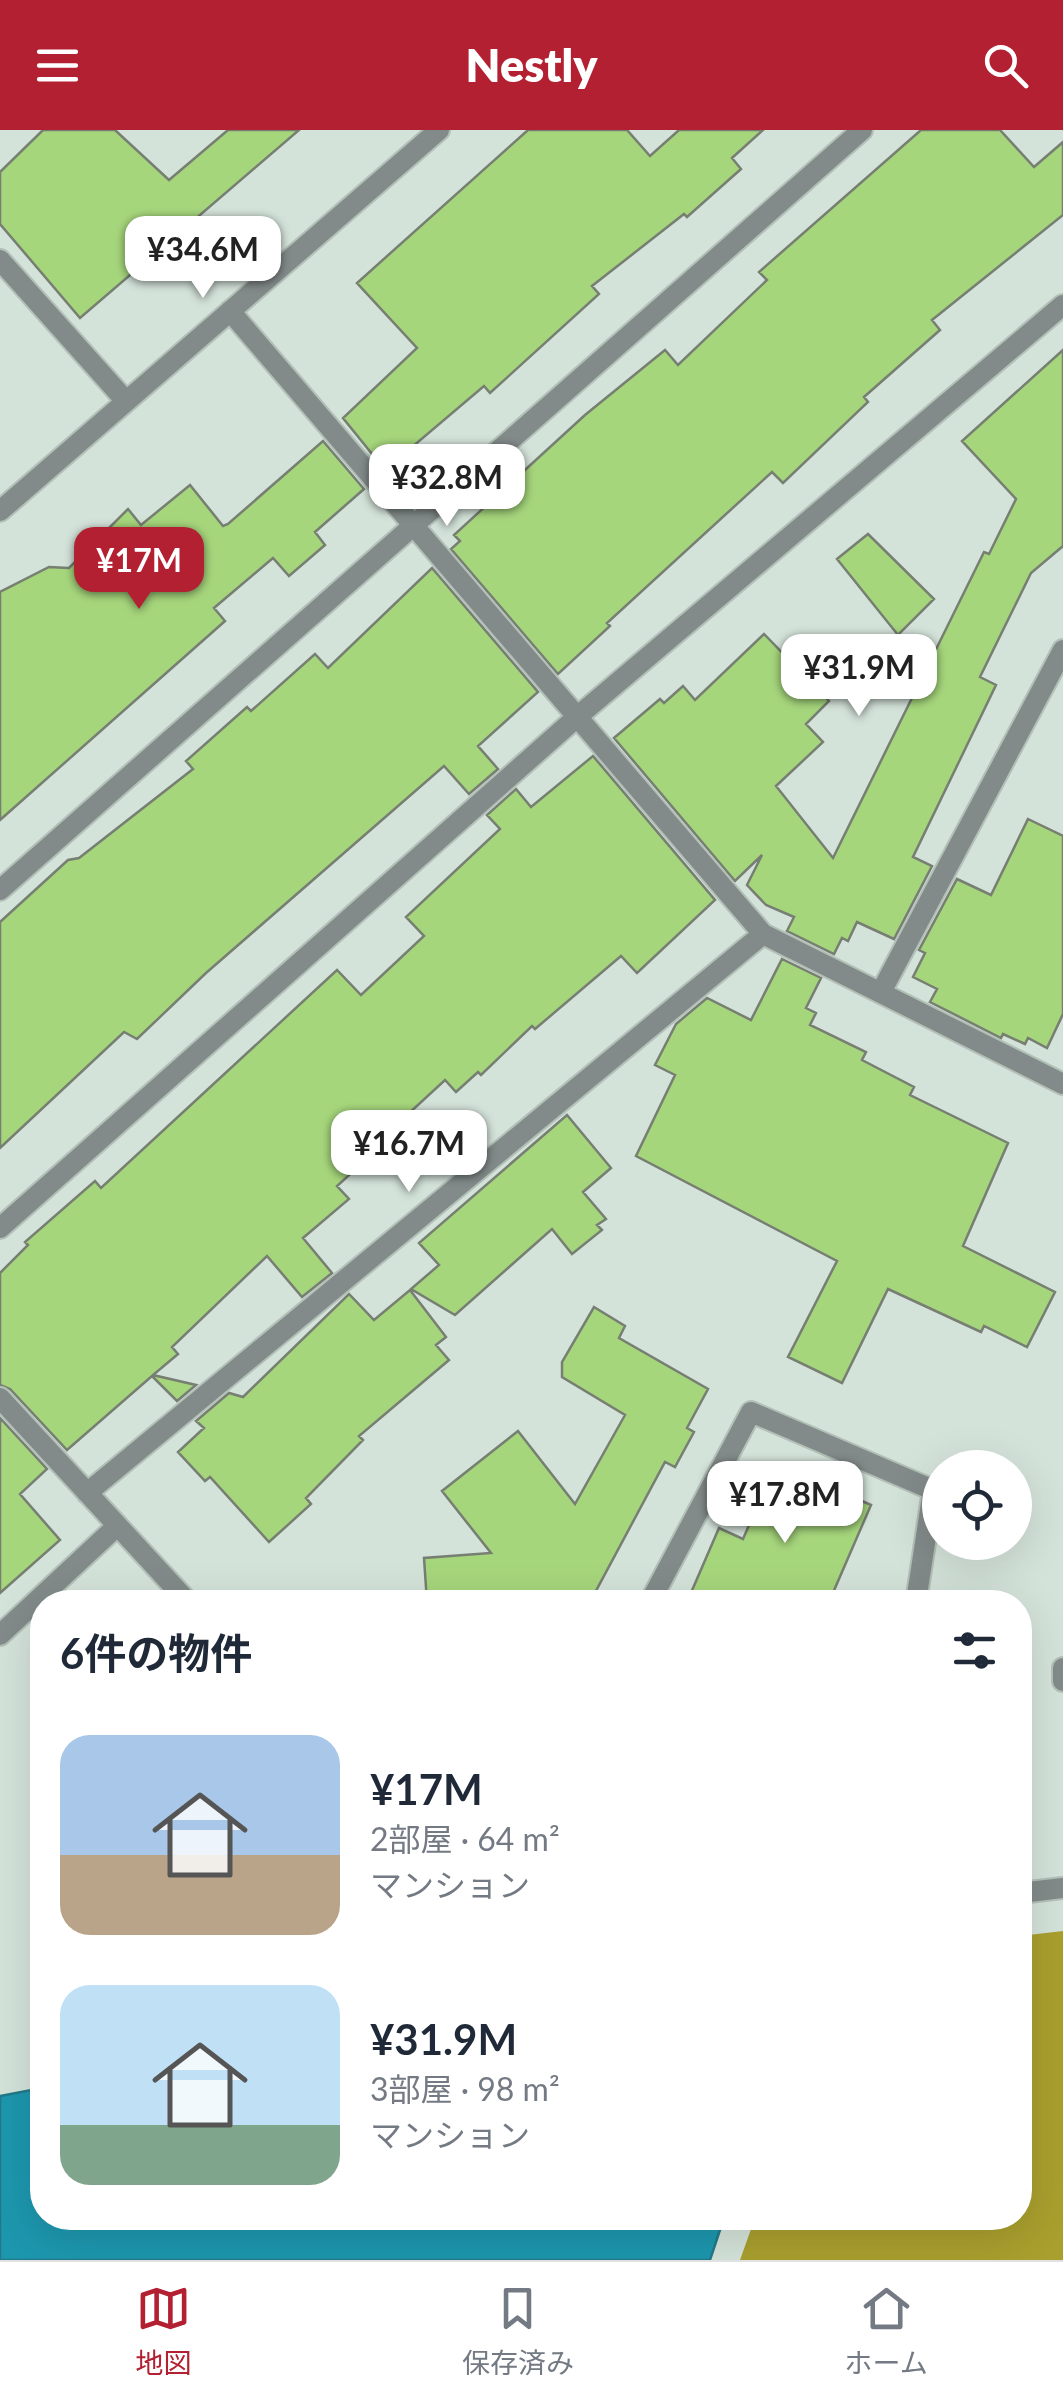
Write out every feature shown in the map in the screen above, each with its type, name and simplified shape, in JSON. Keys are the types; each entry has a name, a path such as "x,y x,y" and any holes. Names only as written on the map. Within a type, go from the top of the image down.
{"street":[{"path":"0,512 440,130"},
{"path":"0,890 862,130"},
{"path":"0,260 126,400"},
{"path":"0,1228 576,717 1063,306"},
{"path":"230,311 763,934 1063,1084"},
{"path":"881,992 1063,650"},
{"path":"88,1493 763,934"},
{"path":"0,1398 176,1590"},
{"path":"656,1590 750,1412 933,1490 918,1590"},
{"path":"48,1590 116,1527"},
{"path":"0,1635 30,1607"},
{"path":"1063,1668 1063,1682"},
{"path":"1032,1892 1063,1888"}],"shaded area":[{"path":"1063,1931 1063,2260 740,2260 751,2230 1032,2230 1032,1935"}],"water":[{"path":"30,2090 30,2230 720,2230 710,2260 0,2260 0,2096"}],"building":[{"path":"43,130 115,130 169,180 228,130 299,130 80,318 0,224 0,172"},
{"path":"528,130 627,130 650,156 679,130 763,130 732,158 741,169 687,217 684,214 592,286 599,294 490,393 484,386 385,470 343,418 417,348 357,283"},
{"path":"921,130 1000,130 1034,167 1063,142 1063,215 932,320 940,330 864,397 868,402 783,483 772,472 607,623 610,626 558,674 451,549 460,541 454,535 585,415 665,350 678,365 767,280 759,272"},
{"path":"1063,350 1063,546 1031,573 980,677 996,685 913,857 932,866 894,939 857,922 848,941 842,938 834,954 787,931 794,917 766,905 747,885 762,855 735,881 614,738 660,699 664,703 683,686 695,700 764,634 829,701 806,724 823,742 776,786 833,858 984,552 989,554 1016,499 962,441"},
{"path":"323,441 364,489 315,532 325,545 289,576 273,558 214,608 225,621 0,820 0,592 49,567 69,568 128,509 141,525 190,485 223,526 228,524"},
{"path":"868,534 934,599 898,635 837,559"},
{"path":"432,568 538,692 478,746 498,769 469,794 444,766 206,973 137,1039 124,1032 0,1148 0,922 68,860 79,858 193,769 186,761 247,707 251,711 315,654 328,668"},
{"path":"593,756 715,900 637,973 621,956 535,1029 532,1026 481,1075 478,1072 456,1092 445,1080 355,1163 358,1167 337,1186 349,1199 303,1238 332,1273 302,1297 267,1256 172,1347 178,1354 153,1375 196,1385 177,1401 152,1376 67,1450 10,1389 0,1385 0,1273 28,1245 25,1242 95,1181 101,1188 337,970 361,995 424,936 406,917 500,829 487,815 516,789 531,807"},
{"path":"1028,819 1063,836 1063,1014 1047,1048 1028,1038 1025,1044 1003,1034 1001,1038 930,1002 937,989 913,977 925,953 919,950 957,879 991,895"},
{"path":"782,959 821,978 806,1008 816,1013 810,1025 866,1052 862,1060 914,1087 910,1095 1008,1143 963,1246 1055,1292 1027,1347 984,1326 981,1332 888,1289 842,1383 788,1357 837,1261 636,1156 675,1075 655,1065 676,1024 707,998 751,1020"},
{"path":"567,1115 611,1168 583,1192 606,1219 597,1225 602,1230 572,1254 552,1229 455,1315 411,1289 439,1265 419,1243"},
{"path":"410,1290 446,1337 436,1345 449,1360 359,1436 363,1440 306,1498 311,1504 269,1542 210,1477 205,1481 178,1452 204,1428 196,1421 229,1393 243,1397 349,1294 374,1320"},
{"path":"594,1307 625,1326 619,1338 708,1389 687,1428 694,1432 675,1467 665,1462 596,1590 426,1590 424,1558 491,1553 442,1491 518,1431 575,1504 625,1415 562,1377 562,1362"},
{"path":"0,1418 47,1469 20,1494 60,1540 0,1593"},
{"path":"776,1463 871,1505 834,1590 692,1590 719,1528 743,1539"}]}
